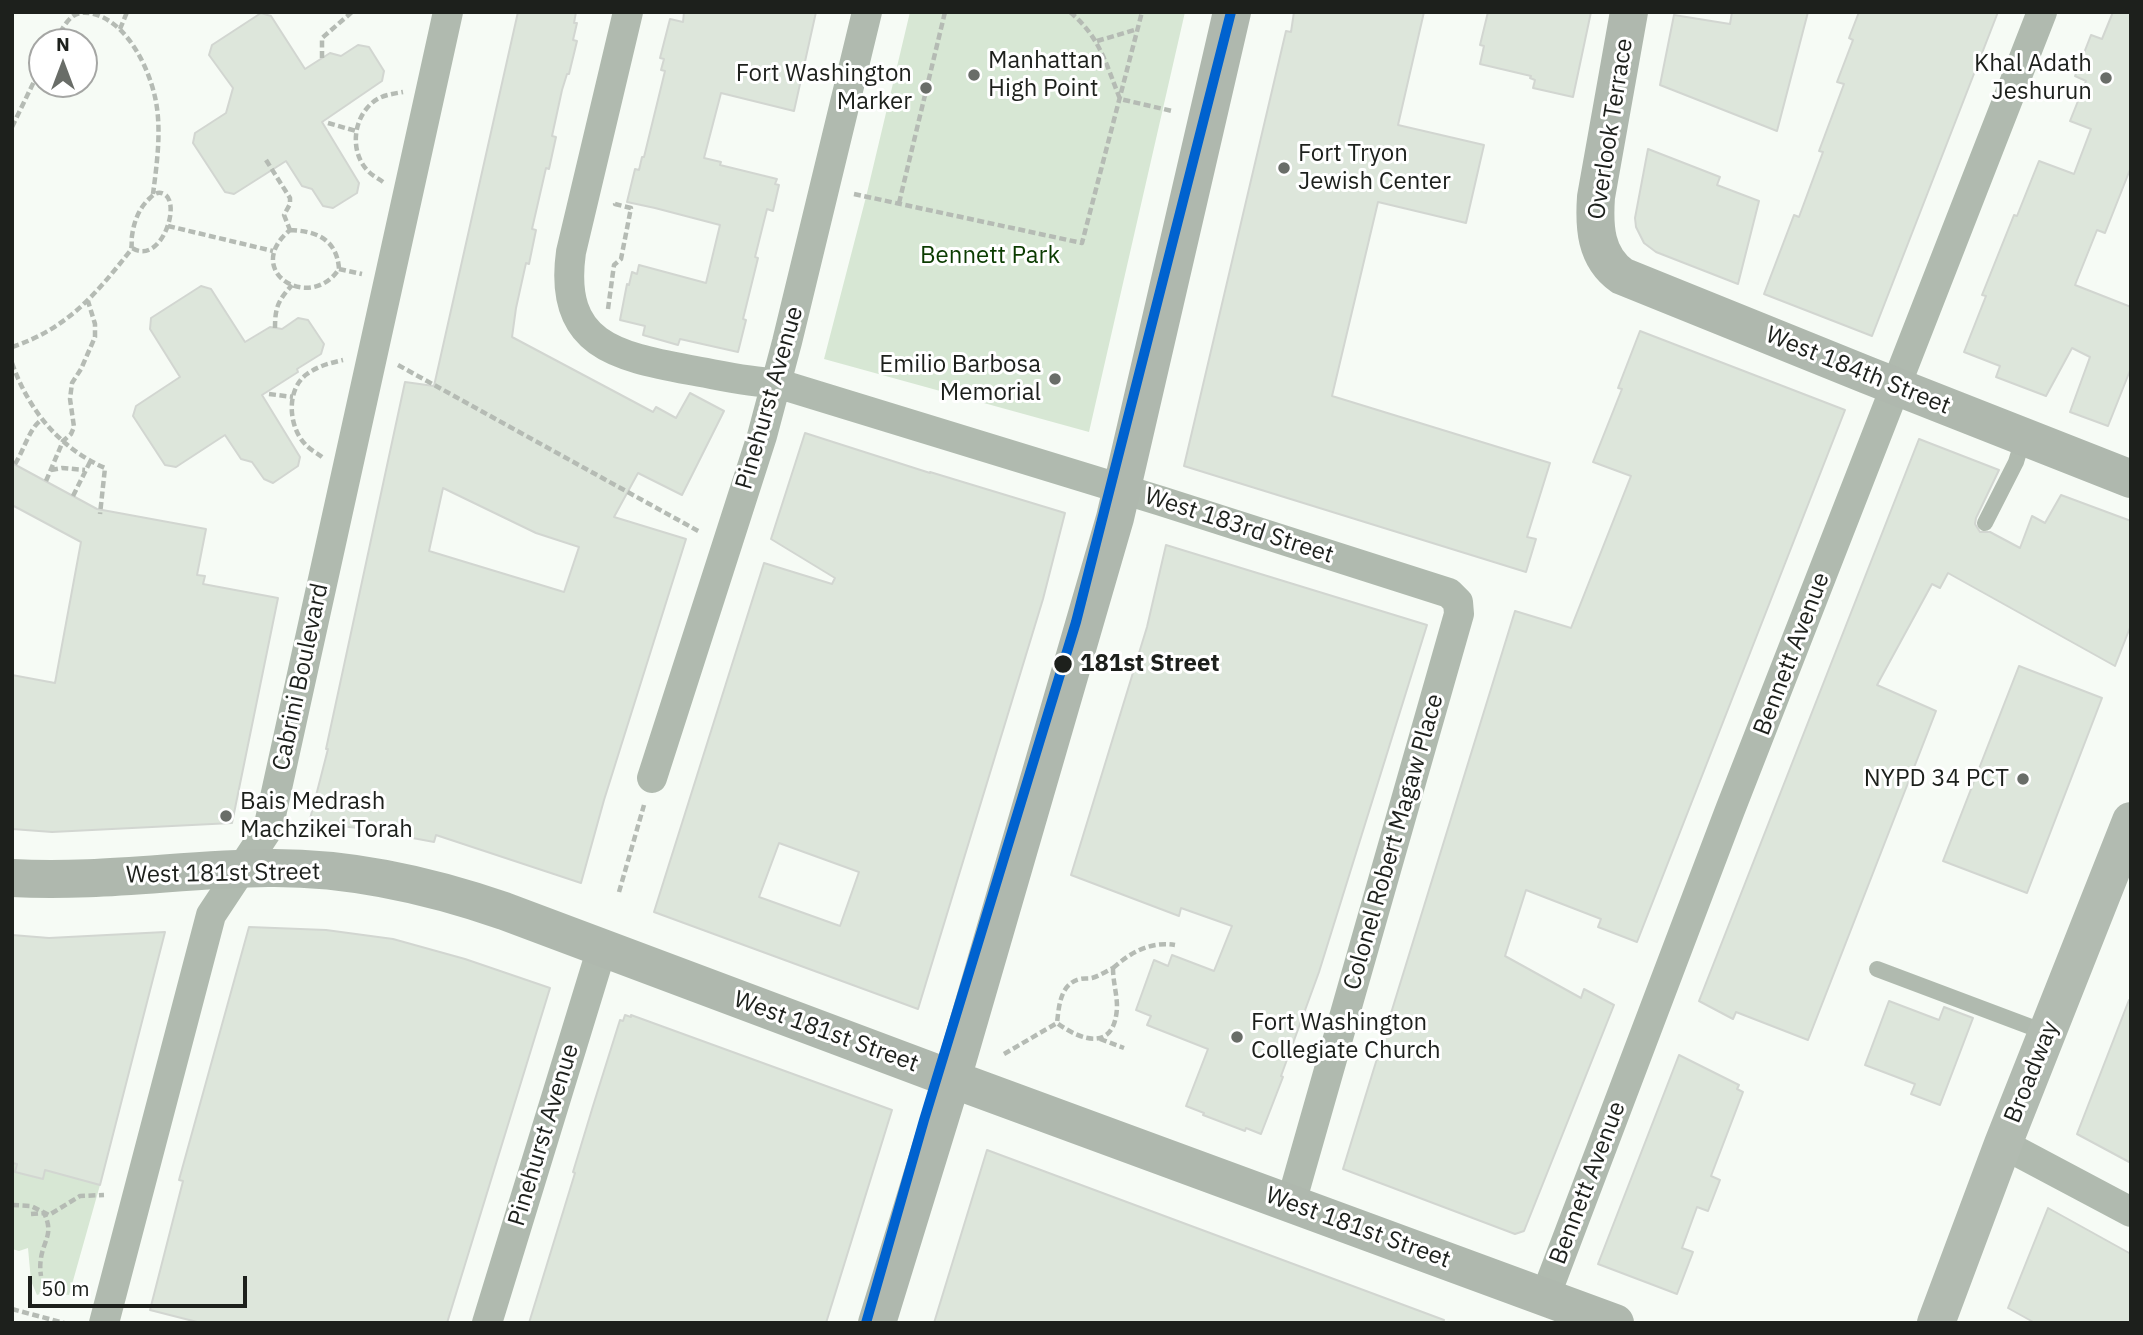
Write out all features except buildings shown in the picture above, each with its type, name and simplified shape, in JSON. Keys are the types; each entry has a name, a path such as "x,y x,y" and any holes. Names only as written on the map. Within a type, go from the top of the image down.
{"main road":[{"path":"877,1323 952,1079 1122,488 1233,12"},
{"name":"Overlook Terrace","path":"1599,246 1595,226 1596,197 1629,12"},
{"name":"West 184th Street","path":"1599,246 1610,265 1622,276 2131,478"},
{"name":"Broadway","path":"1936,1323 2003,1144 2130,824"},
{"name":"West 181st Street","path":"12,878 72,879 268,868 323,871 393,881 477,902 1615,1323"}],"street":[{"name":"Cabrini Boulevard","path":"104,1323 211,915 268,829 448,12"},
{"name":"West 183rd Street","path":"628,12 568,271 570,294 576,314 595,339 612,351 644,361 749,382 776,383 1122,488 1449,593 1458,602"},
{"name":"Pinehurst Avenue","path":"648,792 762,436 867,12"},
{"name":"Bennett Avenue","path":"1545,1297 1730,810 2042,12"},
{"name":"Colonel Robert Magaw Place","path":"1291,1203 1459,614 1458,602"},
{"name":"Pinehurst Avenue","path":"487,1323 602,948"},
{"path":"2003,1144 2131,1212"}],"lane":[{"path":"1985,523 2016,462 2024,436"},
{"path":"1877,969 2047,1033"}],"path":[{"path":"12,347 47,333 88,302 132,248 133,229 138,213 153,194 158,122 155,98 148,75 138,56 120,29 100,16 80,12 71,17 64,28"},
{"path":"120,29 127,12"},
{"path":"322,58 322,38 352,12"},
{"path":"899,203 945,12"},
{"path":"1069,12 1097,41 1120,100"},
{"path":"854,194 1082,243 1142,12"},
{"path":"1097,41 1138,29"},
{"path":"384,182 369,173 362,163 358,154 356,131 372,103 385,95 404,92"},
{"path":"12,127 28,94"},
{"path":"1120,100 1172,111"},
{"path":"328,123 356,131"},
{"path":"266,160 290,198 284,215 290,230"},
{"path":"608,311 614,265 621,259 631,208 615,204 618,191"},
{"path":"132,248 145,253 151,250 159,243 167,226 171,211 170,201 161,192 153,194"},
{"path":"167,226 273,251"},
{"path":"290,230 312,233 334,248 339,257 339,269 327,283 315,287 292,285 275,270 272,259 276,243 290,230"},
{"path":"339,269 364,274"},
{"path":"275,328 275,310 292,285"},
{"path":"46,481 63,441 74,428 70,399 72,383 89,354 95,337 95,324 88,302"},
{"path":"323,458 304,443 295,424 293,397 301,379 308,373 344,360"},
{"path":"12,363 19,382 41,420 63,441 105,468 100,514"},
{"path":"396,364 700,532"},
{"path":"269,394 293,397"},
{"path":"15,464 33,426 41,420"},
{"path":"73,496 91,460"},
{"path":"51,471 62,468 85,470"},
{"path":"619,891 648,792"},
{"path":"1057,1023 1059,1004 1070,984 1079,979 1093,978 1113,968 1144,947 1165,943 1175,945"},
{"path":"1100,1039 1109,1034 1117,1008 1113,968"},
{"path":"1057,1023 1072,1034 1100,1039 1124,1048"},
{"path":"1004,1054 1057,1023"},
{"path":"12,1205 32,1206 50,1215 80,1196 104,1195"},
{"path":"31,1214 44,1213"},
{"path":"41,1276 41,1259 49,1235 49,1223 44,1213"},
{"path":"12,1308 64,1323"}],"green space":[{"name":"Bennett Park","path":"910,12 1185,12 1089,432 824,359"},
{"path":"47,1162 100,1185 69,1295 47,1291 37,1295 31,1281 28,1248 19,1251 12,1249 12,1163 17,1164 15,1172 43,1179"}],"transit line":[{"path":"866,1323 924,1120 1076,622 1231,12"}],"place":[{"name":"Manhattan High Point","path":"974,75"},
{"name":"Khal Adath Jeshurun","path":"2106,78"},
{"name":"Fort Washington Marker","path":"926,88"},
{"name":"Fort Tryon Jewish Center","path":"1284,168"},
{"name":"Emilio Barbosa Memorial","path":"1055,379"},
{"name":"181st Street","path":"1063,664"},
{"name":"NYPD 34 PCT","path":"2023,779"},
{"name":"Bais Medrash Machzikei Torah","path":"226,816"},
{"name":"Fort Washington Collegiate Church","path":"1237,1037"}]}
